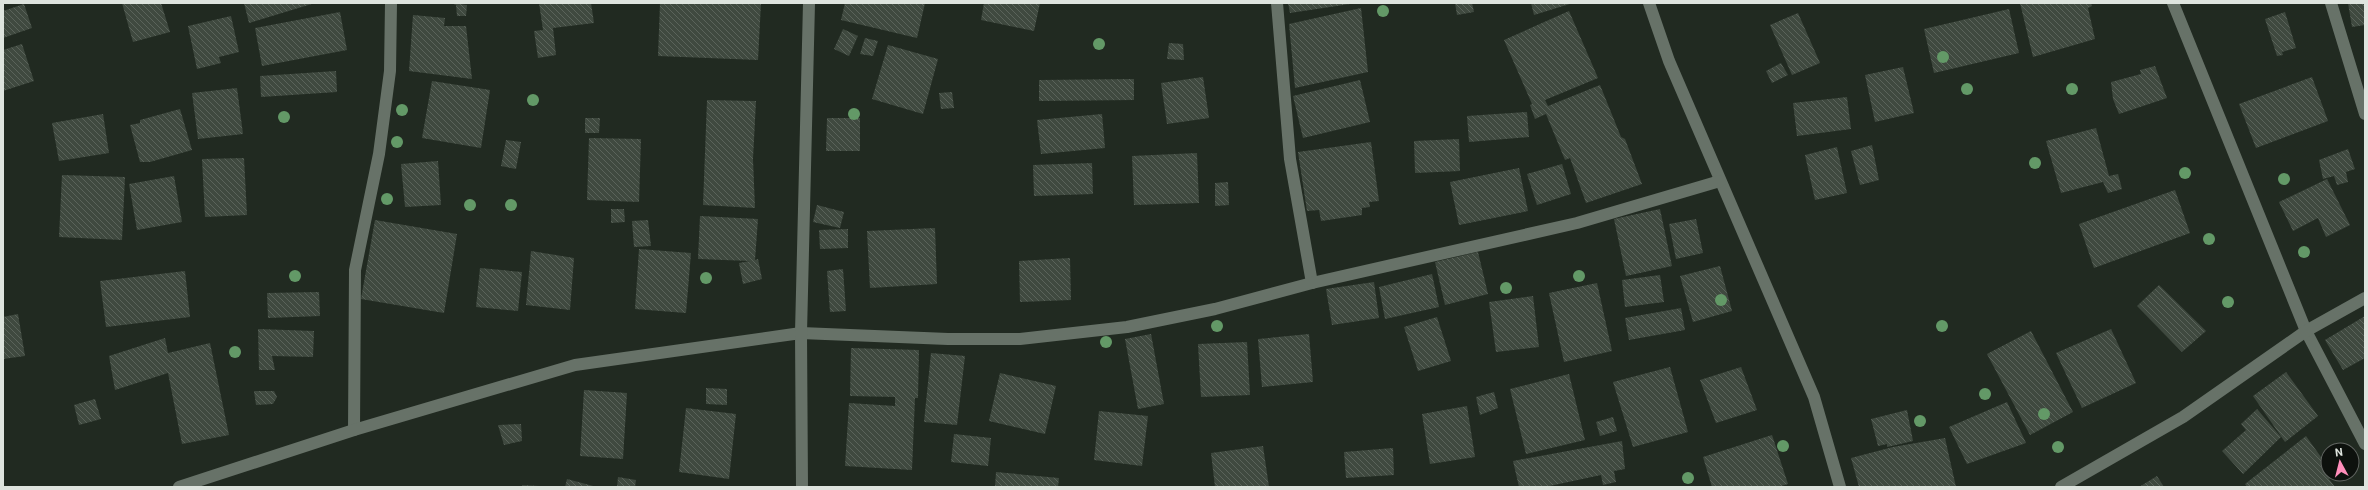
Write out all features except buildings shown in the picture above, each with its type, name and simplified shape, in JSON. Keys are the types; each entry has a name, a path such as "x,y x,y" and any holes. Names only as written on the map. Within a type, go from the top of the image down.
{"street":[{"path":"354,430 355,270 379,154 389,78 391,3"},
{"path":"802,487 801,333 809,3"},
{"path":"1277,3 1290,159 1312,283"},
{"path":"1649,3 1669,61 1814,397 1840,487"},
{"path":"2173,3 2306,332 2365,444"},
{"path":"2331,3 2365,114"},
{"path":"178,487 354,430 575,366 801,333 948,340 1020,339 1135,325 1215,309 1312,283 1577,223 1720,181"},
{"path":"2061,487 2183,417 2306,332 2365,298"}]}
